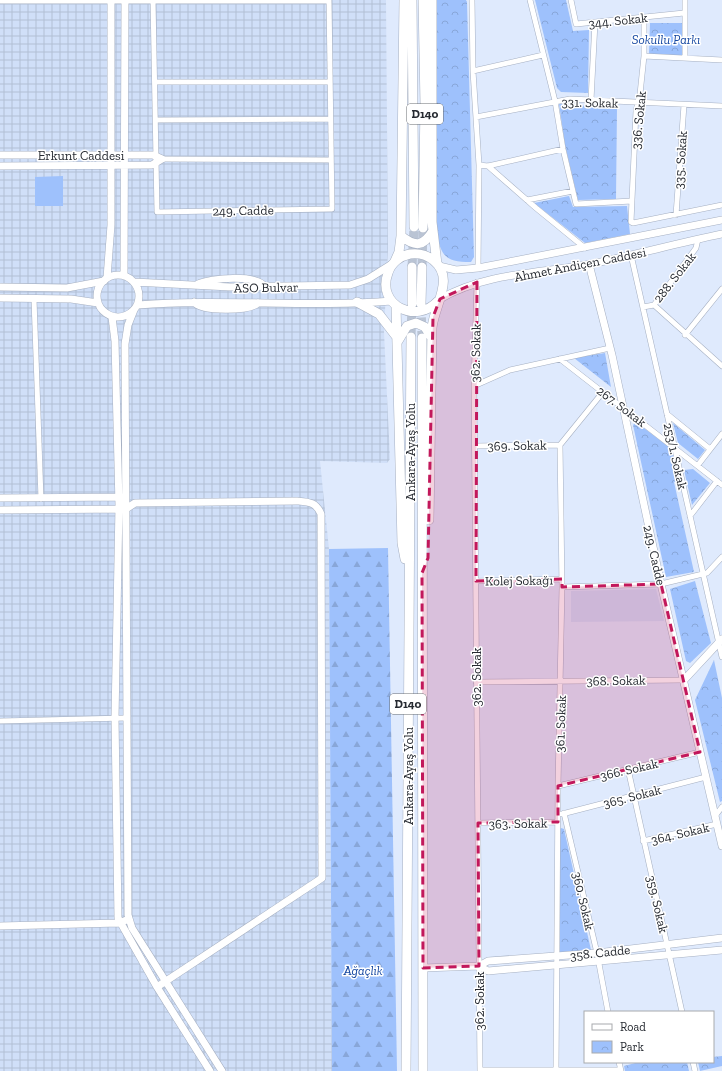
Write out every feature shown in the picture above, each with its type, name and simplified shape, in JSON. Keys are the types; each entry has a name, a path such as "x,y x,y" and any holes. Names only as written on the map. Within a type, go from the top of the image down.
{"highway":[{"path":"404,0 401,236 400,252 388,272 386,282 387,292 394,303 406,311 418,312 429,309 439,300"},
{"name":"D140","path":"412,0 418,228 425,105 424,0"},
{"path":"422,573 428,558 433,317 444,283 438,265 433,231 432,0"},
{"path":"401,236 411,243 418,244 428,238 433,231"},
{"path":"394,262 404,256 416,254 428,257 438,265"},
{"path":"412,304 417,267 421,304"},
{"path":"357,302 379,314 391,328 397,340"},
{"path":"394,303 397,340 402,543 409,568"},
{"path":"397,340 404,330 413,323 425,327 432,338"},
{"name":"Ankara-Ayaş Yolu","path":"406,1071 411,337"},
{"name":"Ankara-Ayaş Yolu","path":"422,338 423,1071"}],"street":[{"path":"111,0 110,225 106,280 98,292 98,303 104,312 112,317 124,317 136,308"},
{"path":"0,1 329,0"},
{"name":"249. Cadde","path":"153,1 158,160 157,212 332,209 329,0"},
{"path":"472,0 473,71 479,165 478,268"},
{"path":"530,0 555,101 563,149 576,204 632,201"},
{"name":"344. Sokak","path":"571,0 576,24 684,13"},
{"path":"685,0 685,58"},
{"path":"124,276 126,165 125,1"},
{"name":"336. Sokak","path":"644,16 644,56 640,94 637,103 632,223 676,214"},
{"path":"591,100 595,22"},
{"path":"473,71 543,54"},
{"path":"644,56 722,60"},
{"path":"155,82 330,82"},
{"name":"331. Sokak","path":"476,117 570,99 722,106"},
{"name":"335. Sokak","path":"676,214 684,105"},
{"path":"156,120 330,120"},
{"path":"479,165 488,166 563,149"},
{"name":"Erkunt Caddesi","path":"0,155 126,155 158,160"},
{"path":"0,166 126,165 158,160 331,160"},
{"path":"488,166 526,200 585,248"},
{"path":"526,200 573,191"},
{"path":"676,214 722,205"},
{"name":"Ahmet Andiçen Caddesi","path":"438,265 456,270 478,268 722,220"},
{"name":"Ahmet Andiçen Caddesi","path":"439,300 458,289 477,282 589,264 722,234"},
{"name":"288. Sokak","path":"643,307 654,305 696,248 698,239"},
{"name":"253/1. Sokak","path":"631,255 703,574 720,641 722,657"},
{"name":"ASO Bulvar","path":"134,282 196,286 265,287 350,285 368,279 394,262"},
{"name":"249. Cadde","path":"589,264 610,348 621,405 661,584 722,846"},
{"path":"0,288 68,288 106,280 113,276 124,276 134,282 139,293 136,308 128,325 125,344 126,718 129,919 132,928 222,1071"},
{"name":"362. Sokak","path":"477,282 474,386 480,1070"},
{"path":"685,335 722,289"},
{"path":"0,298 71,299 98,303"},
{"path":"34,299 41,499"},
{"name":"ASO Bulvar","path":"136,308 194,302 394,303"},
{"path":"654,305 685,335 721,364"},
{"path":"112,317 115,341 118,497 115,718 119,923 210,1071"},
{"path":"474,386 510,370 610,348"},
{"name":"267. Sokak","path":"560,359 674,446 722,485"},
{"path":"560,445 603,392"},
{"path":"667,414 710,449"},
{"path":"698,465 722,434"},
{"name":"369. Sokak","path":"475,446 560,445"},
{"name":"361. Sokak","path":"556,1070 558,786 562,587 560,445"},
{"path":"690,516 717,481"},
{"path":"0,498 41,499 126,497 135,503"},
{"path":"0,510 126,509 135,503 297,501 314,503 321,514 322,878 157,987"},
{"path":"703,574 714,568 722,557"},
{"name":"Kolej Sokağı","path":"562,587 661,584 703,574"},
{"name":"Kolej Sokağı","path":"476,581 562,580"},
{"path":"684,680 720,641"},
{"name":"368. Sokak","path":"476,682 684,680"},
{"path":"0,721 126,718"},
{"name":"366. Sokak","path":"558,786 700,752"},
{"name":"359. Sokak","path":"628,769 682,1011"},
{"name":"365. Sokak","path":"558,815 706,776"},
{"path":"715,816 722,808"},
{"name":"360. Sokak","path":"564,813 597,953 608,1011"},
{"name":"363. Sokak","path":"478,823 558,822"},
{"name":"364. Sokak","path":"643,841 717,824"},
{"path":"0,926 119,923 129,919"},
{"name":"358. Cadde","path":"423,968 479,966 488,961 597,953 722,938"},
{"name":"358. Cadde","path":"479,966 488,972 598,963 722,950"},
{"path":"480,1070 621,1070"}],"highlighted area":[{"path":"477,282 476,581 562,579 562,587 661,584 700,752 558,786 558,822 478,823 479,966 423,968 422,573 428,558 433,317 440,299"}],"shaded area":[{"path":"0,0 386,0 388,249 384,332 390,459 387,463 320,461 329,549 332,1071 0,1071"},
{"path":"656,589 664,621 571,622 571,591"}],"green space":[{"path":"436,0 466,0 467,2 474,257 471,262 457,261 448,258 441,250 437,236"},
{"path":"535,0 566,0 573,31 589,30 588,93 561,92 557,88"},
{"name":"Sokullu Parkı","path":"650,23 683,23 682,56 649,54"},
{"path":"559,104 617,108 616,199 578,200 565,145"},
{"path":"63,176 63,206 35,206 35,177"},
{"path":"569,196 573,207 627,206 630,234 585,243 534,203"},
{"path":"588,209 595,209 596,223 588,224"},
{"path":"605,353 611,387 574,358"},
{"path":"636,422 669,447 673,452 679,481 674,482 694,572 666,577 633,425"},
{"path":"673,423 705,450 698,459 678,443"},
{"path":"693,469 710,483 692,505 684,470"},
{"name":"Ağaçlık","path":"388,548 397,1071 332,1071 329,549"},
{"path":"695,581 711,643 690,663 686,661 670,589"},
{"path":"714,660 722,698 722,801 720,802 695,700"},
{"path":"561,828 564,829 591,950 560,954 559,830"},
{"path":"722,1056 722,1066 700,1071 698,1063 714,1063 714,1057"},
{"path":"635,1063 687,1063 689,1071 625,1071 624,1066"}],"tunnel":[{"path":"412,267 414,227"},
{"path":"422,267 423,228"},
{"path":"411,337 412,304"},
{"path":"421,304 422,338"}]}
